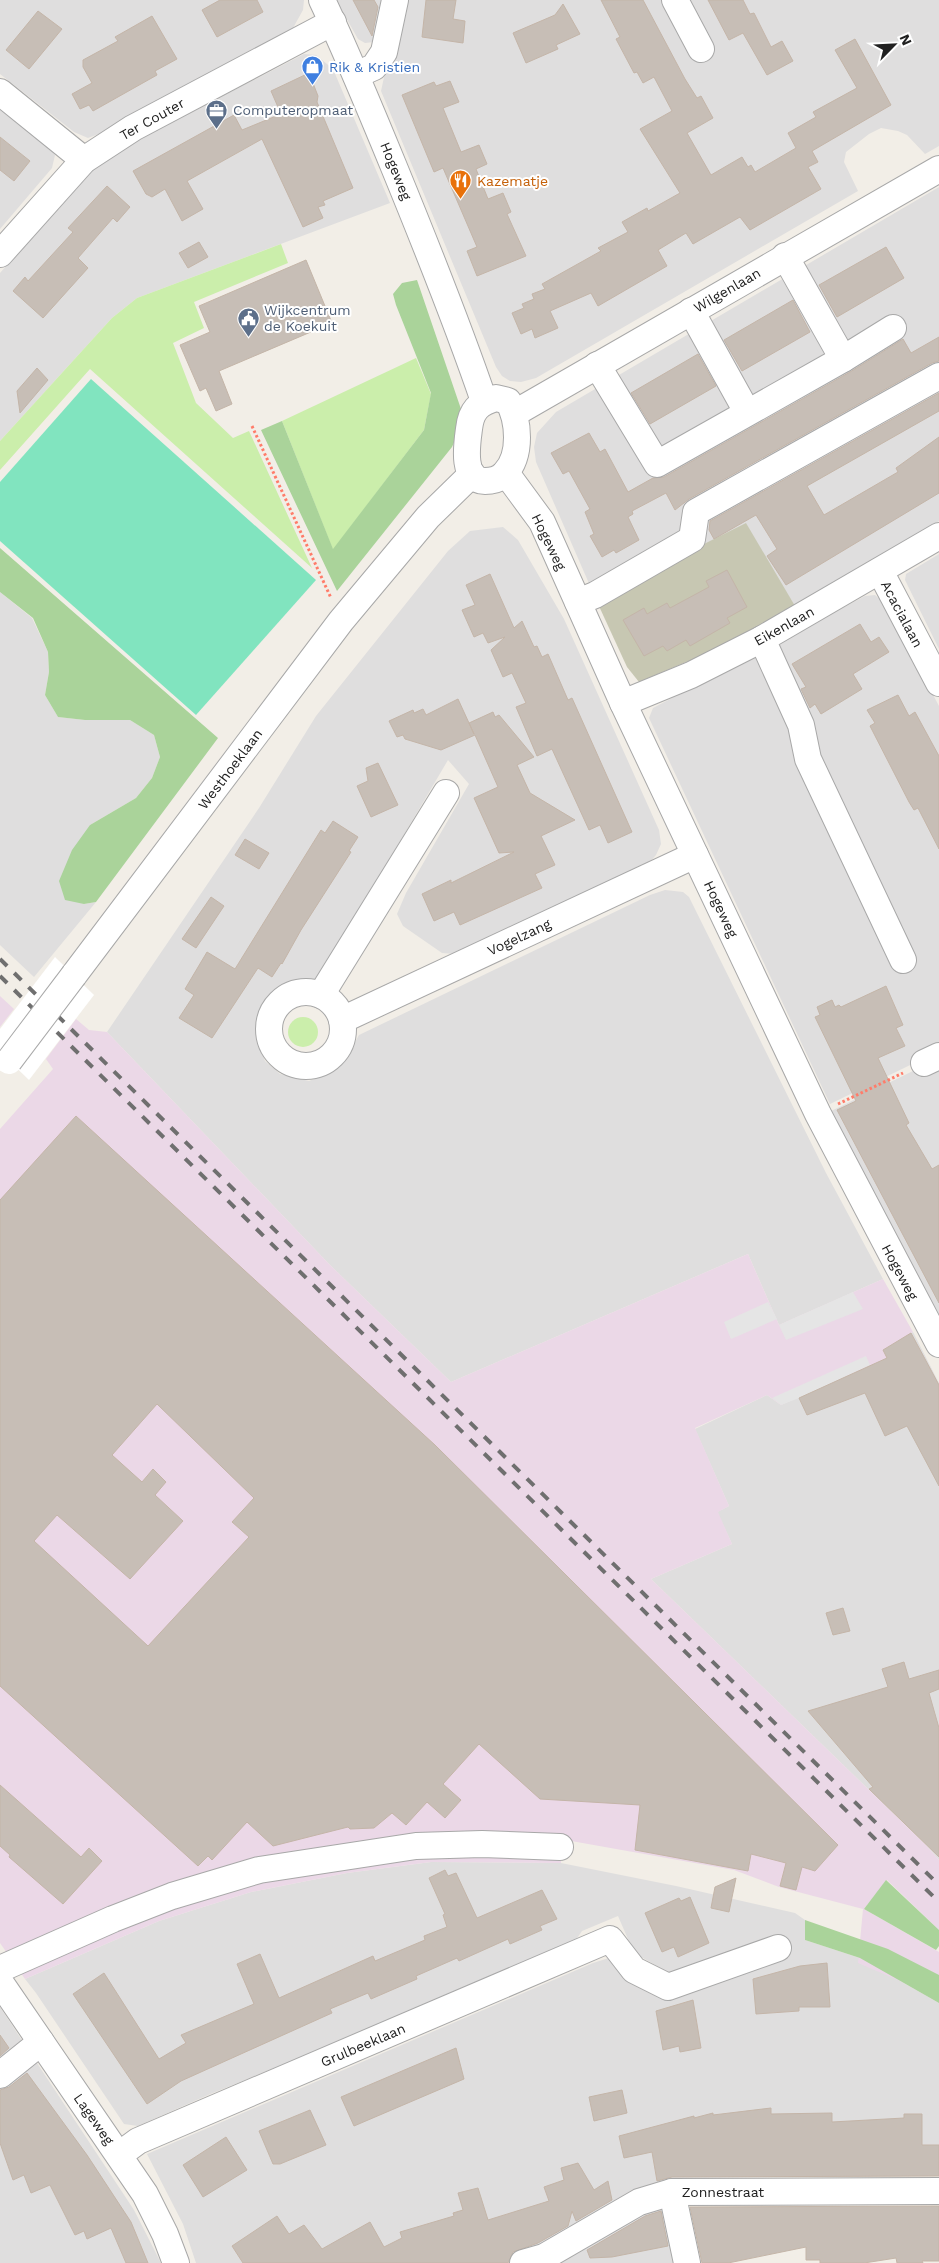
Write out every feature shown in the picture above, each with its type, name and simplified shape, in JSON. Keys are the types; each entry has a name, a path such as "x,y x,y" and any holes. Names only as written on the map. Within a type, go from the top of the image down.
{"street":[{"path":"356,75 374,67 384,52 395,0"},
{"path":"675,0 701,49"},
{"name":"Hogeweg","path":"327,11 356,75 450,305 484,401"},
{"name":"Ter Couter","path":"0,254 84,160 133,128 327,11"},
{"path":"0,92 84,160"},
{"name":"Wilgenlaan","path":"515,413 939,169"},
{"path":"785,256 843,359"},
{"path":"691,311 747,412"},
{"path":"597,365 657,464 843,359 893,328"},
{"path":"578,602 595,595 692,539 696,512 939,376"},
{"path":"496,398 508,401 515,413 518,433 514,454 506,472 493,482 481,481 472,474 467,462 466,448 470,419 475,409 484,401 496,398"},
{"name":"Hogeweg","path":"506,472 542,522 622,703 818,1114 939,1344"},
{"name":"Westhoeklaan","path":"5,1067 342,621 428,517 472,474"},
{"name":"Eikenlaan","path":"622,703 691,674 762,639 939,536"},
{"name":"Acacialaan","path":"880,571 939,682"},
{"path":"762,639 801,725 808,759 903,960"},
{"path":"321,995 446,793"},
{"name":"Vogelzang","path":"342,1020 695,855"},
{"path":"308,992 321,995 337,1008 342,1020 342,1039 337,1051 328,1060 316,1066 302,1067 290,1064 277,1053 270,1042 268,1028 271,1016 278,1004 295,994 308,992"},
{"path":"0,1968 113,1919 172,1896 259,1870 416,1846 482,1844 560,1847"},
{"name":"Grulbeeklaan","path":"119,2155 138,2141 610,1939 634,1970 668,1987 778,1948"},
{"name":"Lageweg","path":"0,1982 145,2194 165,2234 176,2263"},
{"path":"0,2074 41,2042"},
{"name":"Zonnestraat","path":"524,2263 544,2257 639,2202 672,2192 939,2191"},
{"path":"672,2192 687,2263"}],"path":[{"path":"252,426 342,621"},
{"path":"818,1114 932,1059"}],"shaded area":[{"path":"0,0 304,0 303,10 293,28 104,132 88,138 74,132 0,74"},
{"path":"336,0 391,0 374,42 365,43 358,39"},
{"path":"401,0 939,0 939,146 925,154 907,135 898,131 881,128 869,134 846,152 844,162 858,191 536,378 521,382 510,381 502,376 496,367 381,91"},
{"path":"304,54 316,55 333,69 390,203 137,298 112,318 0,441 0,273 86,175 109,155"},
{"path":"0,105 46,141 55,155 52,168 0,229"},
{"path":"939,187 939,521 795,606 715,541 700,546 598,604 536,462 534,447 537,433 556,412"},
{"path":"746,523 795,606 738,640 639,682 627,667 598,604 700,546"},
{"path":"503,527 518,540 564,619 659,830 661,844 656,855 649,863 455,954 442,953 403,926 397,914 406,893 469,784 448,760 315,986 294,986 271,994 261,1010 257,1032 265,1061 280,1074 309,1081 325,1075 345,1060 359,1035 650,895 665,890 683,892 689,897 826,1173 883,1279 779,1325 748,1254 451,1382 329,1264 107,1032 259,808 316,716 448,551 470,531"},
{"path":"939,554 939,649 905,580 906,574"},
{"path":"0,592 32,618 48,652 49,672 45,695 58,717 85,720 130,720 154,735 160,757 152,778 136,798 90,825 84,904 96,902 34,977 0,945"},
{"path":"875,595 884,603 939,706 939,1051 830,1104 649,718 653,708 865,596"},
{"path":"0,996 14,1009 0,1027"},
{"path":"76,1019 89,1030 107,1032 329,1264 451,1382 748,1254 779,1325 883,1279 913,1332 883,1350 887,1358 781,1405 767,1395 695,1428 729,1506 718,1512 732,1544 651,1579 926,1845 939,1860 939,1930 887,1880 864,1909 939,1952 939,2003 905,1983 858,1963 863,1909 779,1887 734,1870 560,1839 561,1863 431,1862 347,1873 251,1892 159,1921 25,1979 0,1943 0,1129 53,1069 46,1059"},
{"path":"939,1067 939,1322 825,1114 915,1070 920,1077"},
{"path":"853,1292 863,1309 786,1340 779,1325"},
{"path":"768,1302 777,1319 731,1339 724,1322"},
{"path":"913,1332 939,1383 939,1860 926,1845 651,1579 732,1544 717,1512 729,1506 695,1429 767,1395 781,1405 886,1358 883,1350"},
{"path":"866,1356 870,1365 799,1398 781,1405 772,1398"},
{"path":"431,1862 561,1863 676,1886 795,1913 805,1920 805,1940 860,1958 939,2003 939,2176 678,2178 649,2186 532,2254 501,2263 196,2263 183,2224 147,2154 593,1963 612,1957 671,1974 634,1953 618,1916 582,1931 571,1947 208,2095 138,2126 124,2124 25,1979 159,1921 251,1892 347,1873"},
{"path":"0,2007 134,2210 161,2263 0,2263"},
{"path":"665,2205 678,2263 550,2263 634,2211"}],"green space":[{"path":"281,244 288,263 194,302 204,328 173,343 196,403 233,438 249,431 312,568 90,369 0,470 0,441 112,318 137,298"},
{"path":"417,280 462,412 460,429 452,447 337,591 261,430 282,421 333,549 424,430 431,393 393,294 402,283"},
{"path":"416,358 431,394 424,430 333,550 282,421"},
{"path":"91,379 316,580 196,715 0,541 0,482"},
{"path":"0,548 218,738 96,902 84,904 65,900 59,881 72,850 90,825 136,798 152,778 160,757 154,735 130,720 85,720 58,717 45,695 49,672 48,652 33,618 0,592"},
{"path":"303,1017 314,1021 318,1032 314,1043 303,1047 292,1043 288,1032 292,1021"},
{"path":"886,1880 939,1930 939,1946 936,1950 864,1909"},
{"path":"805,1920 888,1949 939,1975 939,2003 860,1958 805,1940"}],"pier":[{"path":"55,957 94,995 29,1080 0,1052 0,1029"}],"building":[{"path":"220,0 257,0 263,12 217,37 202,10"},
{"path":"353,0 374,0 378,7 372,36"},
{"path":"426,0 456,0 453,19 465,21 463,43 422,37"},
{"path":"601,0 643,0 685,79 697,98 701,96 713,118 687,133 711,175 742,157 748,167 751,165 755,172 796,148 788,133 816,117 813,112 857,88 835,50 855,39 891,105 812,151 818,162 808,167 821,189 750,230 740,217 693,244 686,233 658,250 667,266 598,306 591,293 550,311 558,328 535,338 532,329 521,334 512,313 524,308 522,304 534,299 532,294 545,289 542,284 601,251 598,248 628,232 622,222 647,208 648,211 680,193 640,129 672,111 654,77 643,83 637,72 634,73 616,39 620,37"},
{"path":"708,0 743,0 750,14 754,13 771,47 782,41 793,61 767,75 743,33 729,40"},
{"path":"563,4 580,34 556,45 558,49 526,63 513,33 555,15"},
{"path":"38,11 62,29 29,69 6,50"},
{"path":"152,16 177,59 155,71 157,75 93,111 89,105 80,109 72,94 92,83 83,67 83,60 118,41 115,37"},
{"path":"309,73 318,96 317,102 353,188 323,201 325,205 318,207 323,218 303,227 262,139 187,181 203,209 182,221 165,189 152,197 146,194 133,171 234,115 242,130 281,114 271,91"},
{"path":"450,81 459,102 443,108 461,152 479,145 487,164 476,169 488,199 503,193 511,212 507,214 526,256 477,276 467,251 477,247 443,168 434,172 402,95 434,82 436,86"},
{"path":"0,137 30,161 14,181 0,170"},
{"path":"107,186 130,207 117,222 113,218 78,258 88,268 43,318 13,291 25,277 28,281 73,232 68,228"},
{"path":"199,242 208,257 188,268 179,253"},
{"path":"886,247 904,278 837,317 819,285"},
{"name":"Wijkcentrum de Koekuit","path":"306,260 332,323 219,371 232,404 216,411 206,388 200,391 180,345 210,332 199,306"},
{"path":"793,300 810,332 742,371 724,340"},
{"path":"939,337 939,361 932,363 689,499 675,510 666,493 632,511 633,514 628,517 639,540 616,553 614,550 602,557 590,536 594,534 585,512 590,509 569,471 563,474 551,453 589,433 600,452 605,449 628,492 653,478 664,477 850,372 903,339 911,353"},
{"path":"698,354 716,386 650,424 631,393"},
{"path":"37,368 48,380 20,413 17,391"},
{"path":"939,393 939,411 807,486 824,515 898,472 896,468 939,437 939,493 786,585 767,556 777,549 756,515 714,539 709,530 710,521"},
{"path":"727,570 747,607 727,618 730,623 690,646 686,640 667,651 663,646 644,656 623,620 644,608 647,614 667,603 670,608 709,587 706,581"},
{"path":"490,574 514,628 522,621 534,647 537,646 542,657 548,654 568,700 572,698 632,832 608,843 600,825 589,830 552,749 537,756 516,707 526,703 512,673 503,677 491,650 505,637 488,643 483,633 474,637 462,610 475,605 466,585"},
{"path":"860,624 871,642 879,637 889,652 853,674 862,689 821,714 815,704 810,708 801,689 806,687 792,664"},
{"path":"898,695 909,716 915,712 939,756 939,849 918,808 914,810 909,802 870,726 875,723 867,710"},
{"path":"458,699 474,734 469,723 493,712 495,717 499,715 534,757 517,765 530,793 575,820 541,836 555,865 535,874 542,888 460,925 454,912 434,921 422,894 451,880 451,883 514,852 499,853 474,798 498,787 475,735 441,750 405,739 403,735 397,737 389,721 413,710 414,713 423,709 426,715"},
{"path":"378,763 398,805 371,817 357,786 368,781 366,768"},
{"path":"333,821 358,837 349,851 351,852 301,930 282,964 272,977 258,968 212,1038 179,1018 194,995 185,989 207,952 235,969 321,830 325,833"},
{"path":"245,839 269,853 259,869 235,855"},
{"path":"211,897 224,906 196,948 182,939"},
{"path":"886,986 903,1025 896,1028 905,1046 878,1058 909,1123 906,1125 932,1169 939,1165 939,1303 837,1110 856,1101 815,1017 820,1015 817,1007 832,1000 835,1007 839,1005 841,1007"},
{"path":"76,1116 435,1445 838,1845 815,1871 802,1867 796,1890 780,1886 786,1863 751,1854 748,1871 635,1850 640,1805 540,1799 479,1744 443,1784 461,1800 445,1818 427,1802 406,1825 392,1813 374,1828 350,1829 348,1827 273,1846 247,1822 212,1860 208,1856 198,1866 0,1686 0,1200","holes":["157,1404 254,1498 232,1522 249,1537 148,1646 34,1541 57,1515 130,1579 183,1521 155,1495 166,1482 153,1469 142,1482 112,1455"]},
{"path":"911,1333 939,1385 939,1486 907,1426 885,1436 865,1393 807,1415 799,1398 887,1358 883,1350"},
{"path":"843,1608 850,1631 833,1635 826,1613"},
{"path":"904,1662 909,1679 939,1670 939,1689 929,1693 939,1728 939,1857 869,1789 873,1787 808,1711 888,1687 882,1669"},
{"path":"0,1785 81,1857 89,1848 102,1861 63,1904 9,1857 10,1855 0,1846"},
{"path":"445,1870 448,1876 456,1873 477,1918 542,1890 557,1919 540,1926 542,1930 510,1944 508,1939 459,1961 457,1958 416,1976 417,1979 371,1999 368,1993 330,2009 332,2013 181,2081 147,2104 73,1994 104,1973 159,2059 186,2043 181,2035 254,2004 237,1964 260,1954 279,1998 373,1956 375,1961 425,1940 424,1936 447,1927 443,1915 445,1914 429,1878"},
{"path":"736,1878 729,1912 711,1908 715,1887"},
{"path":"690,1897 709,1943 678,1957 674,1947 662,1952 645,1913 679,1898 681,1901"},
{"path":"827,1963 830,2007 799,2007 799,2011 756,2014 753,1979 800,1966"},
{"path":"693,2000 701,2048 680,2052 679,2046 663,2050 656,2011"},
{"path":"0,2035 9,2048 0,2056"},
{"path":"456,2048 464,2079 354,2126 341,2097"},
{"path":"27,2073 87,2155 131,2222 148,2263 126,2263 111,2228 87,2239 84,2231 75,2235 50,2185 31,2193 24,2175 13,2180 0,2143 0,2090 9,2087"},
{"path":"622,2090 627,2113 594,2121 589,2097"},
{"path":"771,2108 771,2114 832,2113 832,2122 904,2118 904,2114 922,2114 922,2145 939,2145 939,2176 672,2177 657,2181 652,2152 624,2158 619,2136 694,2116 694,2118 713,2113 713,2115"},
{"path":"310,2110 326,2145 280,2164 273,2164 259,2131"},
{"path":"226,2137 247,2170 203,2197 183,2165"},
{"path":"578,2163 594,2190 608,2181 612,2200 576,2221 572,2211 568,2226 538,2243 513,2252 508,2263 243,2263 232,2246 277,2216 289,2234 304,2225 322,2249 370,2222 384,2247 402,2238 400,2232 454,2216 453,2213 463,2210 458,2193 478,2188 488,2220 549,2201 544,2187 564,2180 561,2168"},
{"path":"939,2206 939,2261 922,2261 923,2263 897,2263 896,2258 864,2263 820,2263 820,2260 806,2260 806,2247 728,2263 702,2263 690,2207"},
{"path":"661,2211 668,2246 612,2257 590,2258 587,2250 645,2216"}],"railway":[{"path":"0,959 939,1885"},
{"path":"0,976 939,1902"}],"place":[{"name":"Rik & Kristien","path":"313,86"},
{"name":"Computeropmaat","path":"217,129"},
{"name":"Kazematje","path":"461,200"},
{"name":"Wijkcentrum de Koekuit","path":"248,337"}]}
